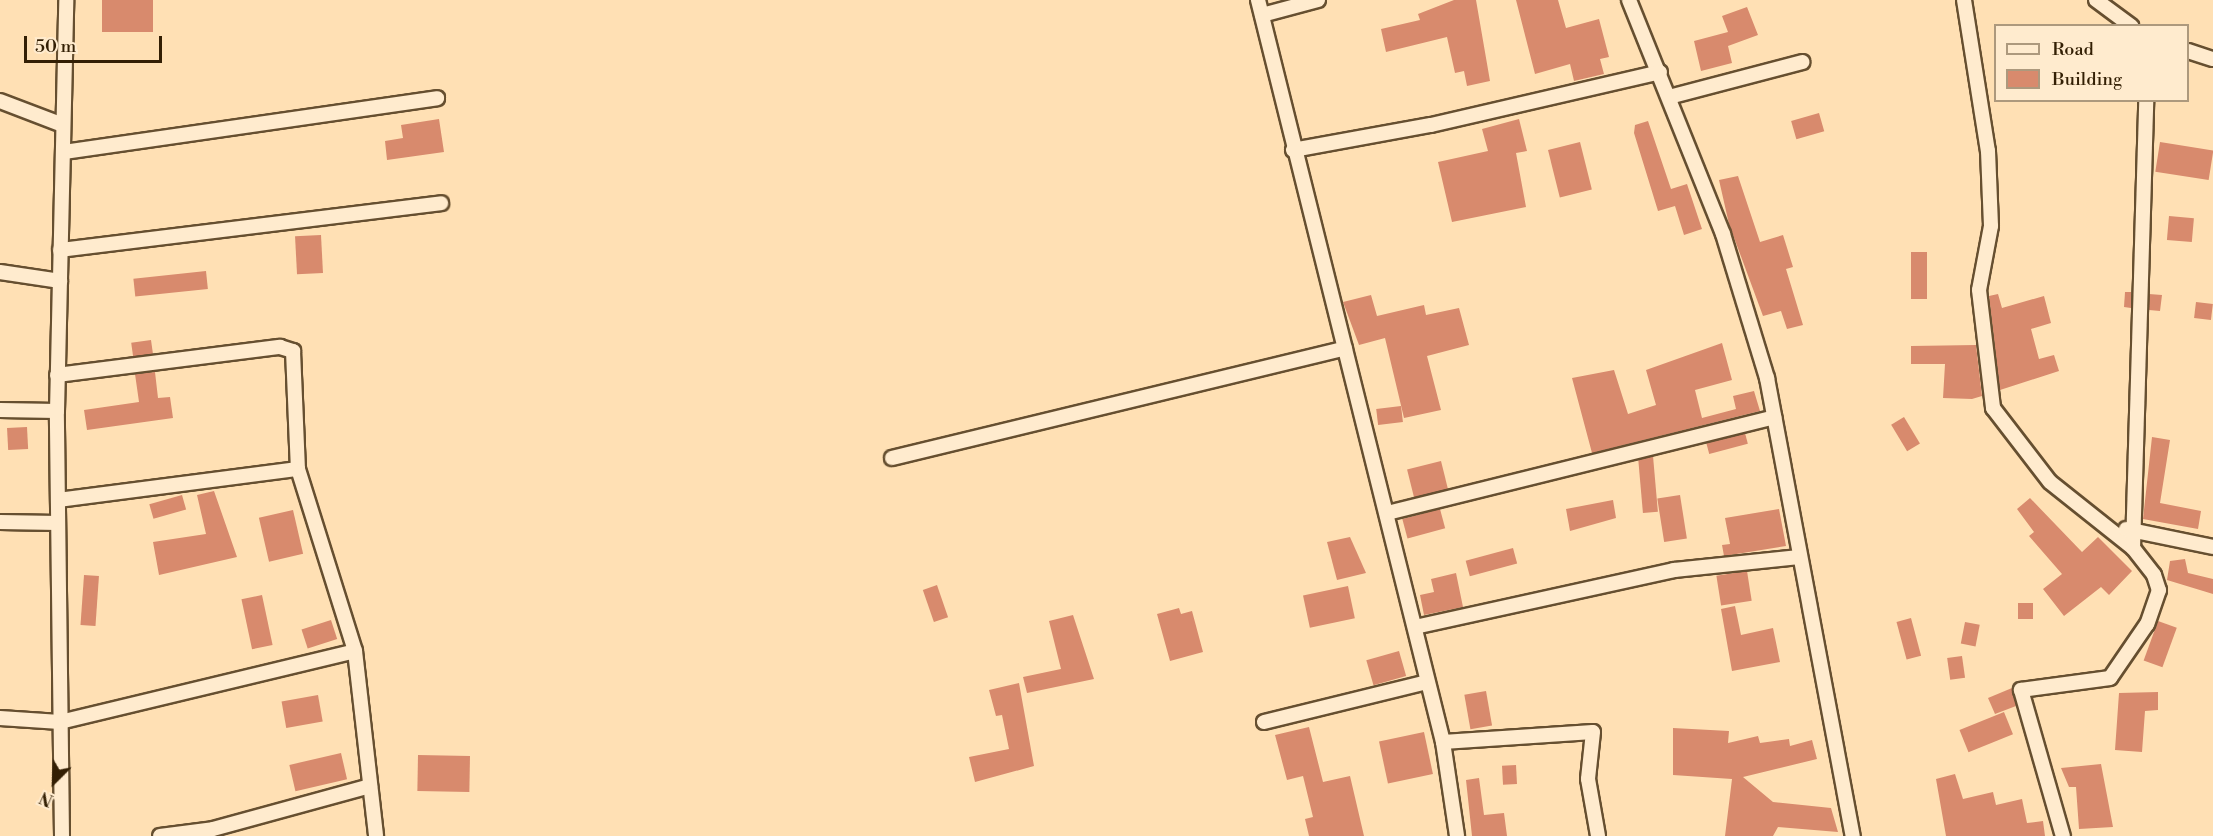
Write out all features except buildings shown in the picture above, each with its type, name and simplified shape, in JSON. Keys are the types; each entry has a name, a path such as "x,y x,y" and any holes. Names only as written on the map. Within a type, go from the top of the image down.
{"street":[{"path":"62,836 57,375 66,0"},
{"path":"1258,0 1293,150 1387,513 1443,742 1457,836"},
{"path":"1262,15 1318,0"},
{"path":"1629,0 1660,72 1723,234 1774,417 1853,836"},
{"path":"1964,0 1988,151 1991,226 1979,290 1987,388 2020,450 2106,527 2133,548 2154,575 2159,590 2147,624 2118,671 2100,683 2021,690 2063,836"},
{"path":"2096,0 2128,24"},
{"path":"2189,52 2213,59"},
{"path":"1670,97 1802,62"},
{"path":"1293,150 1431,125 1660,72"},
{"path":"64,152 437,98"},
{"path":"0,101 63,125"},
{"path":"2133,548 2146,102"},
{"path":"60,250 441,203"},
{"path":"0,272 60,280"},
{"path":"57,375 280,347 293,351 298,469 356,651 376,836"},
{"path":"892,458 1345,348"},
{"path":"0,410 57,411"},
{"path":"1387,513 1774,417"},
{"path":"58,500 298,469"},
{"path":"0,522 58,523"},
{"path":"2106,527 2213,547"},
{"path":"1414,627 1674,570 1799,557"},
{"path":"0,718 60,722 356,651"},
{"path":"1264,722 1427,682"},
{"path":"1443,742 1593,732 1588,779 1598,836"},
{"path":"160,836 213,829 370,786"}]}
